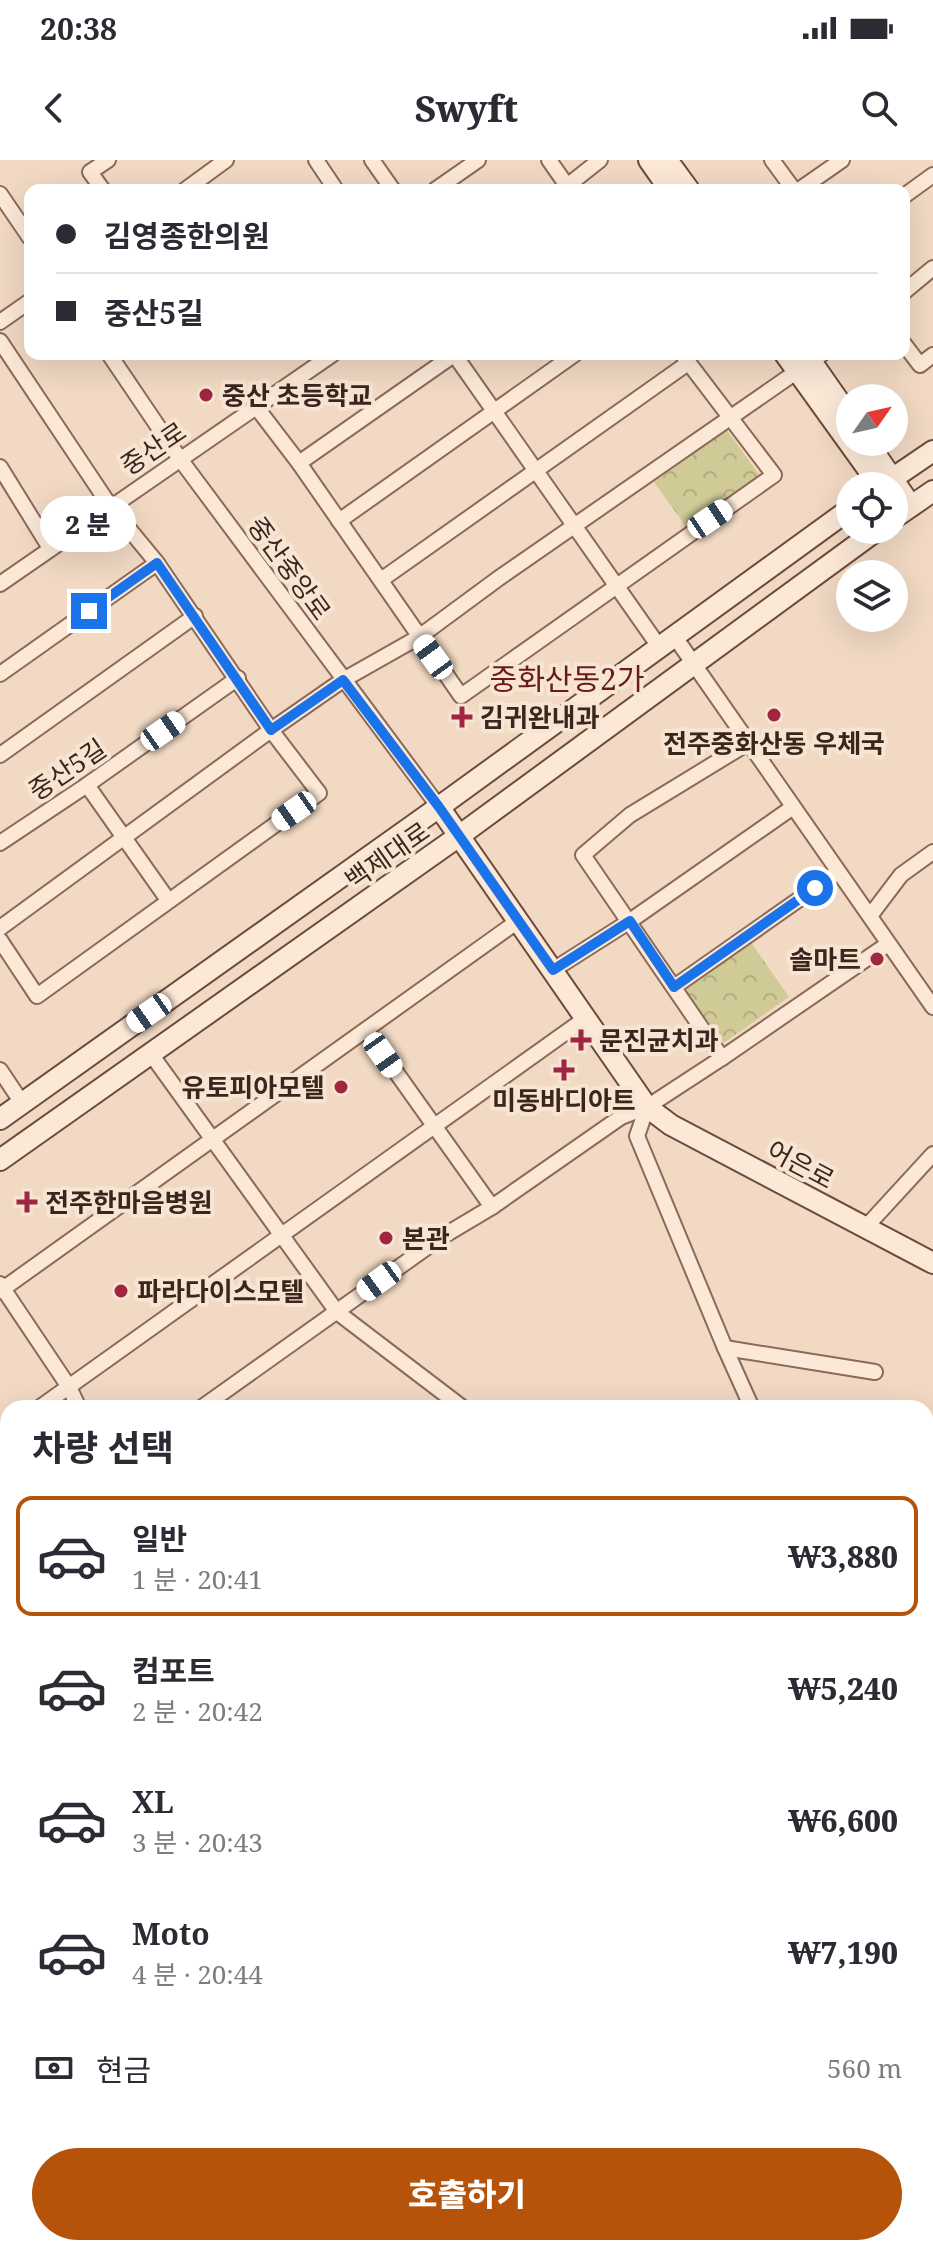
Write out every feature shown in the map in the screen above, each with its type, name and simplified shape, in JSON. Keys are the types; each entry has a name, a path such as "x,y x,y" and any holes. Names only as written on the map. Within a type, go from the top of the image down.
{"street":[{"path":"99,184 90,172 108,160"},
{"path":"193,184 226,160"},
{"path":"316,160 332,184"},
{"path":"372,160 389,184"},
{"path":"444,184 478,160"},
{"path":"549,160 563,184"},
{"path":"572,184 600,160"},
{"path":"649,160 666,184"},
{"path":"667,160 685,184"},
{"path":"772,160 791,184"},
{"path":"805,184 842,160"},
{"path":"910,191 933,175"},
{"path":"0,194 24,229"},
{"path":"910,287 933,268"},
{"path":"0,322 24,305"},
{"path":"0,341 110,506 157,563 271,730 319,793 37,996 0,940"},
{"path":"910,352 920,365 933,355"},
{"name":"중산중앙로","path":"113,360 180,459 439,807"},
{"name":"중산로","path":"0,584 325,360"},
{"path":"299,463 445,360"},
{"path":"458,360 617,585 668,643 695,665 933,1007"},
{"path":"339,521 566,360"},
{"path":"381,580 607,420 682,360"},
{"path":"257,408 299,463 461,696 774,475 686,360"},
{"path":"0,928 271,730 343,680 419,637 809,360"},
{"path":"809,360 836,398"},
{"path":"809,360 878,472"},
{"path":"902,472 933,451"},
{"path":"0,467 4,483 50,548"},
{"path":"908,506 933,491"},
{"name":"백제대로","path":"0,1119 668,643 836,519"},
{"name":"백제대로","path":"0,1160 459,836 858,544"},
{"path":"0,674 157,563"},
{"name":"중산5길","path":"0,755 195,616"},
{"name":"중산5길","path":"0,843 238,678"},
{"path":"722,1058 583,855 630,815 748,743"},
{"path":"87,785 168,900"},
{"name":"어은로","path":"439,807 647,1107 671,1125 933,1263"},
{"path":"553,970 630,921 793,807"},
{"path":"870,916 901,875 933,852"},
{"path":"674,987 838,872"},
{"path":"75,1400 1,1287 518,921"},
{"path":"212,1400 440,1238 492,1207 621,1117 647,1107 722,1058 888,944"},
{"path":"50,1400 586,1018"},
{"path":"366,1030 492,1207"},
{"path":"151,1054 337,1312 452,1400"},
{"path":"0,1070 22,1103"},
{"path":"647,1107 637,1136 748,1400"},
{"path":"865,1228 933,1154"},
{"path":"725,1348 875,1372"}],"green space":[{"path":"727,430 760,476 687,528 654,482"},
{"path":"750,941 789,997 725,1042 716,1040 681,988"}],"place":[{"name":"중산 초등학교","path":"206,395"},
{"name":"전주중화산동 우체국","path":"774,715"},
{"name":"김귀완내과","path":"462,717"},
{"name":"솔마트","path":"877,959"},
{"name":"문진균치과","path":"581,1040"},
{"name":"미동바디아트","path":"564,1070"},
{"name":"유토피아모텔","path":"341,1087"},
{"name":"전주한마음병원","path":"27,1202"},
{"name":"본관","path":"386,1238"},
{"name":"파라다이스모텔","path":"121,1291"}],"district":[{"name":"중화산동2가","path":"567,678"}],"route":[{"path":"89,611 157,563 271,730 343,680 439,807 553,970 630,921 674,987 815,888"}]}
